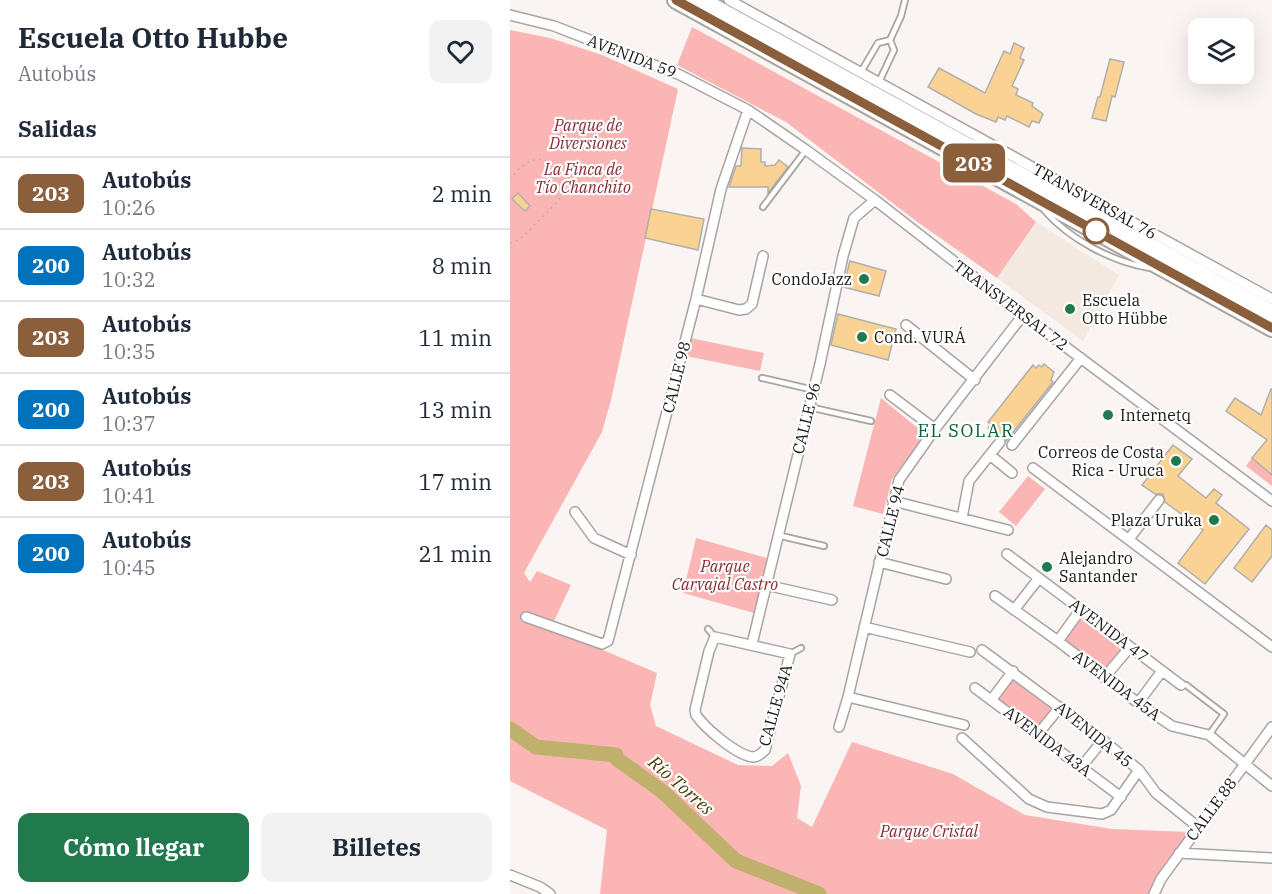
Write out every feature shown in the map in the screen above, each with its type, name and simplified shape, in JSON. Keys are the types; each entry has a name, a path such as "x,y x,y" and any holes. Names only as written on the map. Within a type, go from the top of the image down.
{"highway":[{"path":"676,0 1272,328"},
{"path":"701,0 1272,313"}],"street":[{"name":"TRANSVERSAL 76","path":"729,0 1272,299"},
{"name":"AVENIDA 59","path":"510,13 554,26 681,75 748,110"},
{"name":"TRANSVERSAL 72","path":"748,110 875,200 1023,315 1272,501"},
{"name":"CALLE 98","path":"526,617 606,643 631,555 696,299 720,189 748,110"},
{"name":"CALLE 96","path":"752,644 814,390 843,256 854,218 875,200"},
{"path":"696,299 739,310 746,309 752,304 763,256"},
{"name":"CALLE 94","path":"839,727 899,480 935,429 1023,315"},
{"path":"906,325 975,380"},
{"path":"1011,445 1081,358"},
{"path":"890,395 935,429"},
{"path":"962,518 969,481 1000,442"},
{"path":"990,455 1012,473"},
{"path":"1033,468 1272,647"},
{"path":"1129,539 1159,500"},
{"path":"893,501 1008,530"},
{"path":"575,512 594,538 631,555"},
{"name":"AVENIDA 47","path":"1007,554 1162,671 1184,685"},
{"path":"879,562 946,579"},
{"path":"1014,610 1039,578"},
{"path":"765,585 832,600"},
{"name":"AVENIDA 45A","path":"995,596 1138,703 1172,726 1209,735 1272,786"},
{"path":"1058,641 1081,609"},
{"path":"864,627 970,652"},
{"path":"715,637 790,654"},
{"name":"CALLE 94A","path":"715,637 709,651 695,710 698,718 725,744 753,756 765,750 790,654"},
{"path":"1104,678 1130,647"},
{"name":"AVENIDA 45","path":"982,650 1103,740 1139,770 1156,793 1198,827"},
{"path":"992,699 1013,671"},
{"path":"1138,703 1162,671"},
{"name":"AVENIDA 43A","path":"975,688 1082,766 1120,797"},
{"path":"848,697 964,725"},
{"path":"1038,734 1060,707"},
{"name":"CALLE 88","path":"1154,894 1161,879 1179,853 1272,727"},
{"path":"963,738 1029,799 1047,807 1102,814 1111,810 1139,770"},
{"path":"1082,766 1103,740"},
{"path":"1179,853 1272,858"},
{"path":"510,875 540,886 550,894"}],"lane":[{"path":"879,82 894,50 890,40 901,16 905,0"},
{"path":"861,72 878,43 890,40"},
{"path":"763,207 806,150"},
{"path":"762,378 814,390"},
{"path":"809,407 871,421"},
{"path":"777,535 824,546"},
{"path":"708,629 715,637"},
{"path":"790,654 801,648"},
{"path":"1184,685 1224,714 1209,735"}],"path":[{"path":"510,179 528,162 537,159 547,160 555,164 562,174 564,185 559,199 521,238 510,243"}],"shaded area":[{"name":"Escuela Otto Hübbe","path":"1036,222 1119,275 1083,341 997,278"}],"green space":[{"path":"692,27 1016,204 1036,222 997,278 916,221 786,122 677,65"},
{"path":"510,30 550,38 602,55 678,89 611,400 602,432 524,573 530,582 537,571 571,585 554,621 526,611 523,616 657,673 650,705 656,726 738,765 772,766 788,753 801,786 797,818 812,827 852,742 953,774 1025,815 1112,829 1191,832 1154,882 1148,894 600,894 607,830 510,781"},
{"path":"690,338 764,353 760,371 686,356"},
{"path":"881,398 925,434 892,479 883,514 853,506"},
{"path":"1252,458 1272,475 1272,486 1246,466"},
{"path":"1028,476 1045,489 1016,526 999,512"},
{"name":"Parque Carvajal Castro","path":"696,538 767,558 754,613 683,593"},
{"path":"1079,617 1122,649 1104,673 1061,641"},
{"path":"1012,677 1053,708 1037,729 995,698"}],"building":[{"path":"1014,43 1024,48 1020,58 1024,60 1012,86 1018,89 1016,95 1033,103 1032,106 1043,114 1039,123 1032,121 1029,127 1007,116 1005,120 998,117 996,122 976,114 928,87 939,68 985,93 1004,51 1010,54"},
{"path":"1110,59 1124,62 1106,121 1092,118"},
{"path":"742,148 761,149 761,162 765,162 765,166 775,165 779,160 788,167 768,193 768,187 729,187 736,166 741,166"},
{"path":"518,193 530,206 525,211 512,199"},
{"path":"651,209 704,219 698,250 645,238"},
{"name":"CondoJazz","path":"850,261 886,271 879,296 843,287"},
{"name":"Cond. VURÁ","path":"838,314 896,329 888,360 831,345"},
{"path":"1044,364 1054,372 1051,380 1053,382 1006,441 1004,436 998,436 988,428 991,424 988,422 1033,365 1036,368"},
{"path":"1271,389 1272,475 1252,458 1267,440 1226,411 1235,398 1261,415"},
{"name":"Plaza Uruka","path":"1173,445 1192,459 1178,476 1206,498 1214,489 1222,495 1216,503 1249,529 1205,584 1178,563 1203,530 1165,502 1163,494 1155,494 1142,485"},
{"path":"1266,525 1272,530 1272,556 1252,582 1234,568"}],"waterway":[{"name":"Río Torres","path":"510,729 536,747 616,755 617,759 663,792 736,861 819,894"}],"bus line":[{"name":"203","path":"676,0 1272,328"}],"place":[{"name":"CondoJazz","path":"864,279"},
{"name":"Escuela Otto Hübbe","path":"1070,309"},
{"name":"Cond. VURÁ","path":"862,337"},
{"name":"Internetq","path":"1108,415"},
{"name":"Correos de Costa Rica - Uruca","path":"1176,461"},
{"name":"Plaza Uruka","path":"1214,520"},
{"name":"Alejandro Santander","path":"1047,567"}],"district":[{"name":"EL SOLAR","path":"966,430"}],"park label":[{"name":"Parque de Diversiones","path":"588,134"},
{"name":"La Finca de Tío Chanchito","path":"583,178"},
{"name":"Parque Cristal","path":"929,831"}]}
